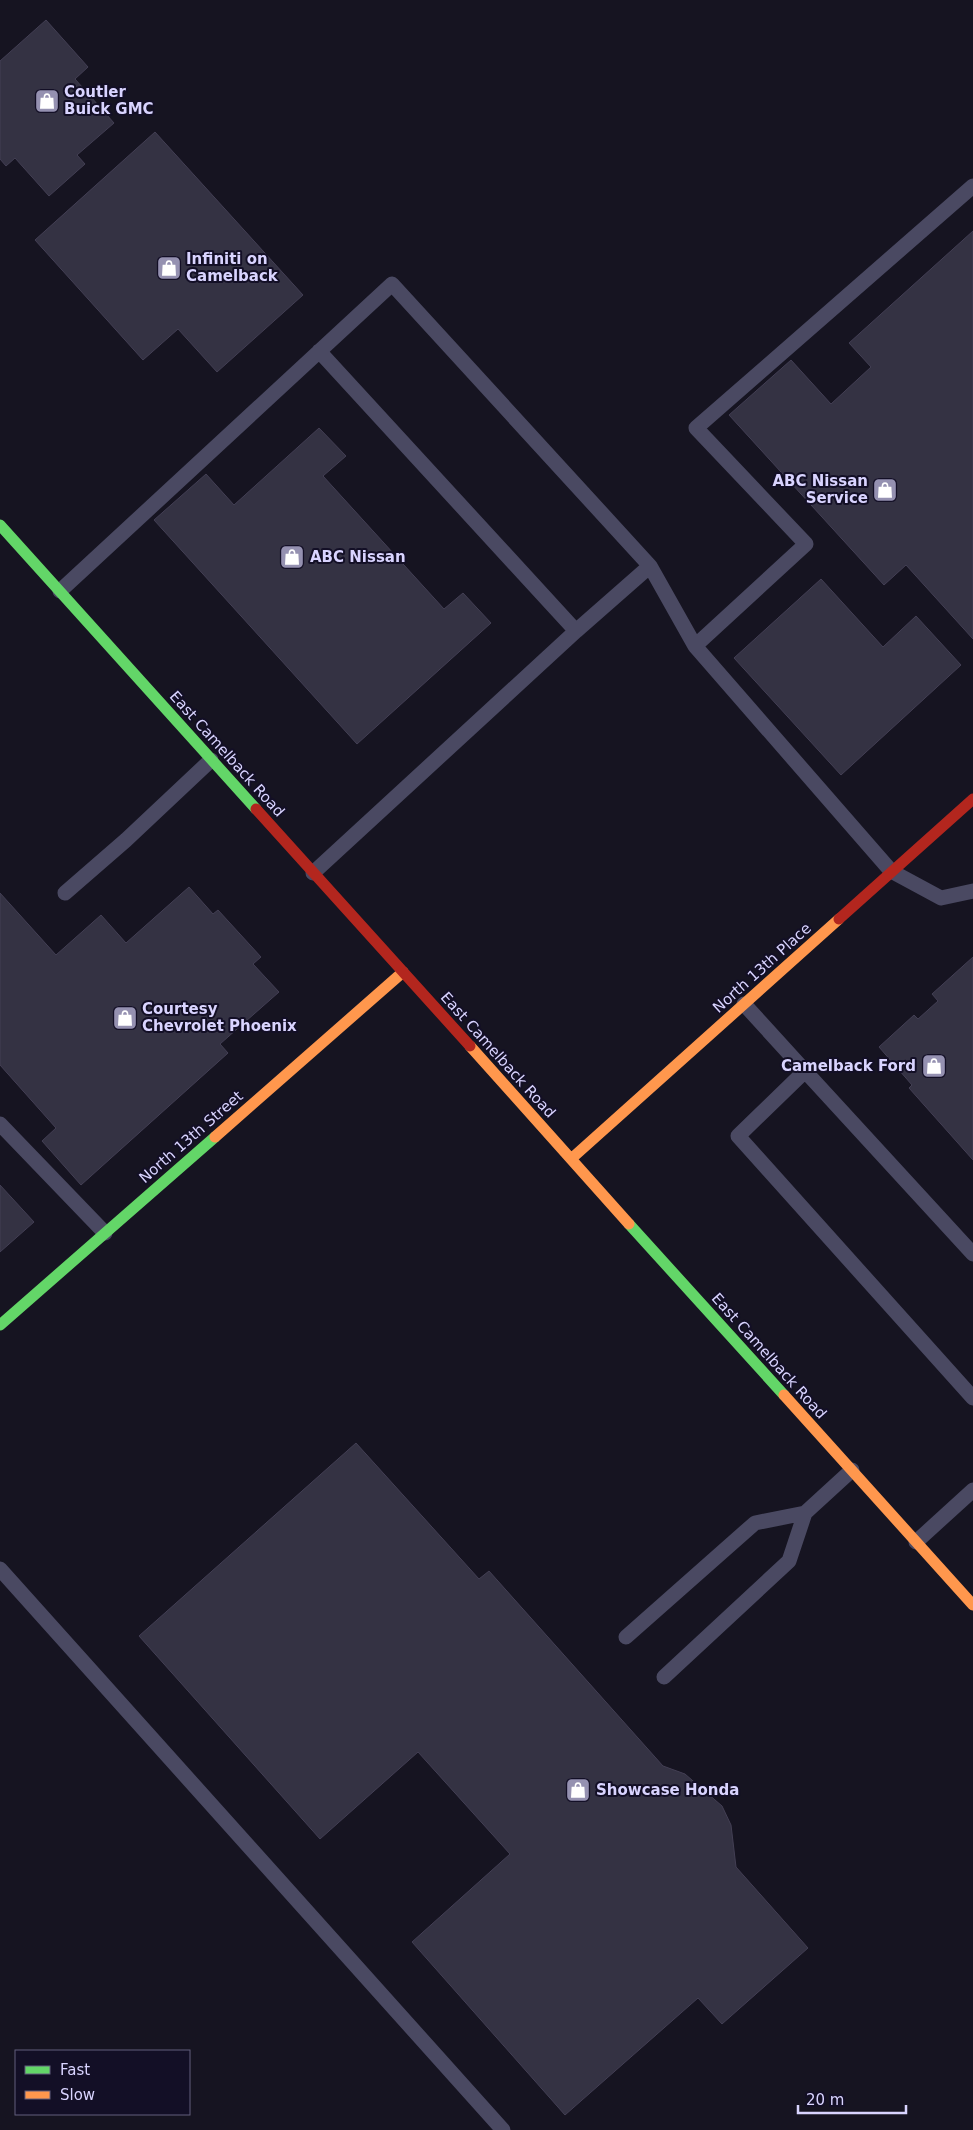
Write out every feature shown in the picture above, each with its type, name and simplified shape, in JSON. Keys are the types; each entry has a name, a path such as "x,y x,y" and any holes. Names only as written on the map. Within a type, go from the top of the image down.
{"main road":[{"name":"East Camelback Road","path":"0,525 973,1606"},
{"name":"North 13th Place","path":"571,1160 973,799"},
{"name":"North 13th Street","path":"0,1325 403,972"}],"lane":[{"path":"695,646 806,544 696,428 973,186"},
{"path":"60,591 392,284 650,566 695,646 891,871 942,898 973,892"},
{"path":"319,351 576,631"},
{"path":"313,873 576,631 650,566"},
{"path":"65,893 126,840 211,760"},
{"path":"744,1004 973,1254"},
{"path":"805,1071 738,1136 973,1398"},
{"path":"0,1124 105,1233"},
{"path":"664,1677 789,1561 805,1513 852,1470"},
{"path":"916,1542 973,1490"},
{"path":"626,1637 755,1523 805,1513"},
{"path":"0,1569 503,2130"}],"building":[{"name":"Coutler Buick GMC","path":"46,20 88,67 75,79 114,123 77,155 85,164 49,196 15,158 6,166 0,159 0,61"},
{"name":"Infiniti on Camelback","path":"155,132 303,295 217,372 178,329 143,360 35,240"},
{"name":"ABC Nissan Service","path":"973,231 973,639 906,565 884,585 729,415 791,360 831,404 871,367 849,343"},
{"name":"ABC Nissan","path":"319,428 346,456 323,476 444,609 463,593 491,623 357,744 154,520 206,474 234,505"},
{"path":"821,579 883,647 916,616 961,665 841,775 734,658"},
{"name":"Courtesy Chevrolet Phoenix","path":"189,887 213,914 218,910 261,957 253,964 279,992 220,1044 228,1053 81,1185 42,1141 56,1128 0,1065 0,893 56,955 101,915 126,943"},
{"name":"Camelback Ford","path":"973,957 973,1160 909,1088 912,1085 879,1047 914,1015 918,1019 938,1001 932,994"},
{"path":"0,1185 34,1222 0,1252"},
{"name":"Showcase Honda","path":"356,1443 479,1579 489,1571 663,1766 685,1774 722,1806 731,1825 736,1867 808,1948 722,2024 698,1998 565,2115 412,1942 510,1854 418,1752 320,1839 139,1636"}],"traffic: fast":[{"path":"0,525 256,809"},
{"path":"0,1325 215,1137"},
{"path":"629,1224 784,1395"}],"traffic: slow":[{"path":"571,1159 839,919"},
{"path":"215,1137 403,972"},
{"path":"470,1046 629,1224"},
{"path":"784,1395 973,1605"}],"traffic: jam":[{"path":"839,919 973,799"},
{"path":"256,809 470,1046"}],"place":[{"name":"Coutler Buick GMC","path":"47,101"},
{"name":"Infiniti on Camelback","path":"169,268"},
{"name":"ABC Nissan Service","path":"885,490"},
{"name":"ABC Nissan","path":"292,557"},
{"name":"Courtesy Chevrolet Phoenix","path":"125,1018"},
{"name":"Camelback Ford","path":"934,1066"},
{"name":"Showcase Honda","path":"578,1790"}]}
